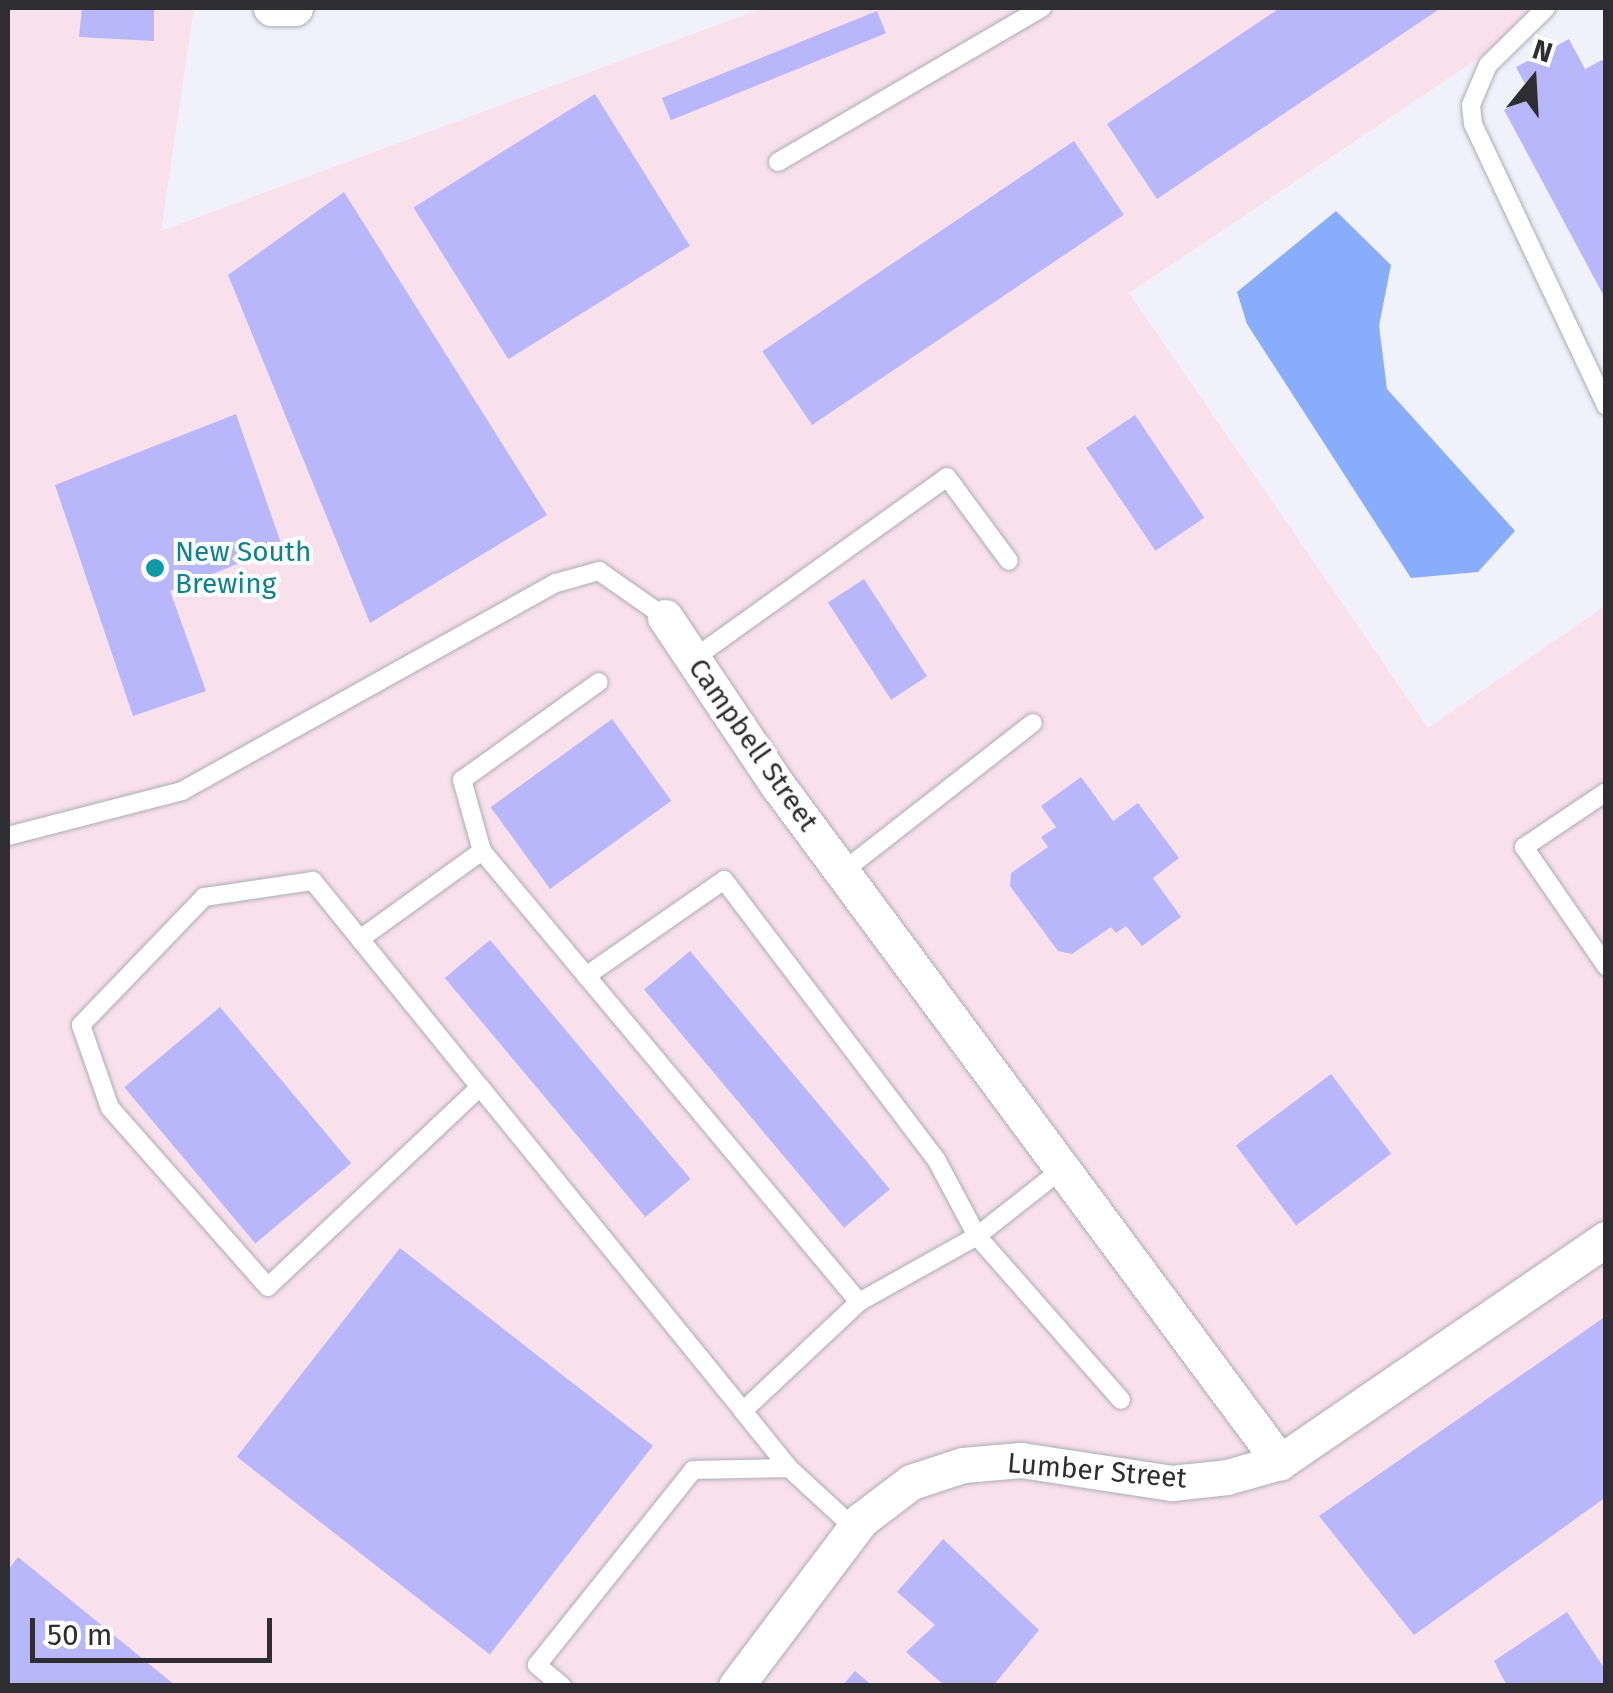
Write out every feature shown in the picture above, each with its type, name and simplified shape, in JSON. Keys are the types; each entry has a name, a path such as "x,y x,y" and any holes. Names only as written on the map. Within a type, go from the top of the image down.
{"street":[{"path":"271,8 295,8"},
{"name":"Campbell Street","path":"665,617 842,872 1280,1462"},
{"name":"Lumber Street","path":"736,1686 854,1528 911,1482 962,1465 1021,1460 1172,1482 1228,1478 1280,1462 1606,1239"}],"lane":[{"path":"778,162 1042,8"},
{"path":"1546,8 1500,46 1478,85 1473,124 1606,406"},
{"path":"692,659 947,477 1009,561"},
{"name":"Campbell Street","path":"8,836 182,792 556,583 598,570 665,617"},
{"path":"599,682 462,780 482,851 860,1302"},
{"path":"842,872 1034,723"},
{"path":"1606,792 1524,848 1606,966"},
{"path":"360,939 482,851"},
{"path":"586,976 724,880 936,1159 976,1236 1120,1400"},
{"path":"480,1087 268,1287 110,1108 80,1025 204,897 313,881 480,1087 742,1411 790,1468 854,1528"},
{"path":"742,1411 860,1302 976,1236 1062,1168"},
{"path":"562,1686 537,1665 694,1470 790,1468"}],"shaded area":[{"path":"8,8 194,8 161,231 763,8 1553,8 1129,293 1428,728 1605,606 1605,1685 8,1686"}],"water":[{"path":"1336,211 1391,265 1379,326 1387,389 1515,531 1478,572 1411,578 1247,324 1237,292"}],"building":[{"path":"82,8 154,8 154,41 79,37"},
{"path":"1280,8 1441,8 1157,199 1107,124"},
{"path":"877,11 886,33 671,120 662,98"},
{"path":"1569,39 1585,69 1602,60 1606,66 1606,300 1504,110 1531,95 1516,67"},
{"path":"595,94 690,246 508,359 414,207"},
{"path":"1074,141 1124,215 812,425 762,351"},
{"path":"344,192 547,515 370,623 228,275"},
{"name":"New South Brewing","path":"236,414 282,546 170,591 206,691 133,716 55,485"},
{"path":"1135,415 1204,518 1155,551 1086,448"},
{"path":"864,579 927,676 891,700 828,602"},
{"path":"612,719 671,801 550,889 491,807"},
{"path":"1081,777 1113,821 1138,803 1179,858 1153,878 1181,917 1142,946 1126,926 1116,933 1111,927 1072,954 1058,951 1010,886 1011,873 1048,847 1041,837 1056,827 1041,806"},
{"path":"490,940 691,1179 645,1217 445,978"},
{"path":"690,951 890,1189 844,1228 644,990"},
{"path":"220,1007 351,1163 255,1244 124,1087"},
{"path":"1331,1074 1391,1154 1296,1225 1236,1146"},
{"path":"400,1248 653,1446 490,1654 237,1457"},
{"path":"1606,1316 1606,1497 1414,1635 1319,1516"},
{"path":"943,1539 1039,1630 993,1686 945,1686 906,1652 935,1625 897,1592"},
{"path":"18,1557 176,1686 8,1686 8,1570"},
{"path":"1567,1612 1606,1671 1606,1686 1507,1686 1494,1661"},
{"path":"855,1671 873,1686 842,1686"}],"place":[{"name":"New South Brewing","path":"155,568"}]}
